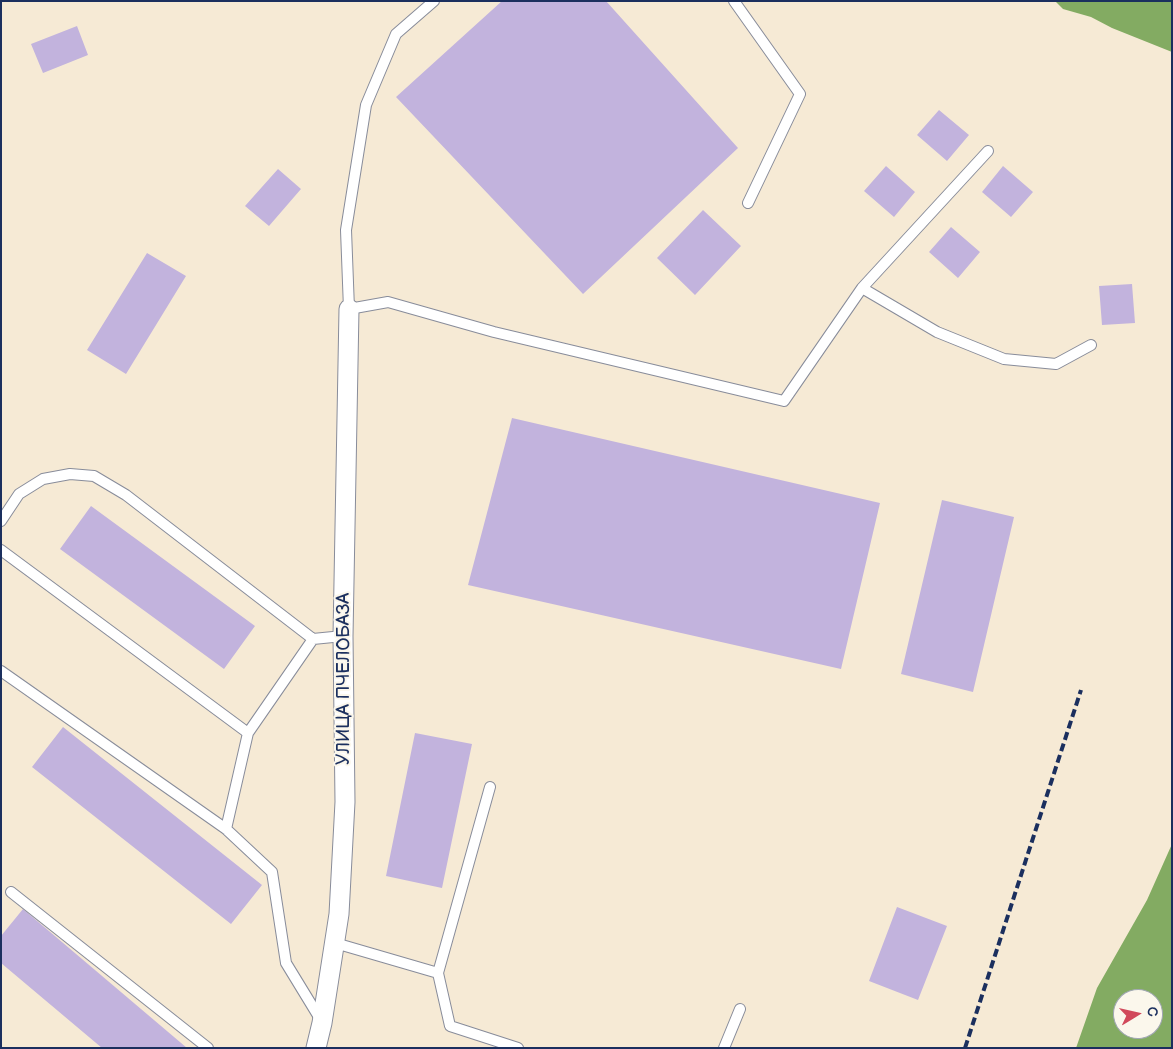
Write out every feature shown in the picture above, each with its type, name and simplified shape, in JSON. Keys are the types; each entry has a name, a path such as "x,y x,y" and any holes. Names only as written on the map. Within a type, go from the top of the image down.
{"street":[{"name":"УЛИЦА ПЧЕЛОБАЗА","path":"316,1048 322,1023 339,914 345,802 342,636 349,309"}],"lane":[{"path":"434,1 396,34 366,105 346,230 349,309 388,302 494,332 784,401 862,288 988,151"},
{"path":"734,1 800,94 748,203"},
{"path":"862,288 937,332 1004,359 1056,364 1091,345"},
{"path":"1,521 20,494 43,479 70,474 94,476 126,495 313,639 342,636"},
{"path":"1,550 248,733"},
{"path":"226,830 248,733 313,639"},
{"path":"1,671 226,830 272,872 286,963 322,1023"},
{"path":"490,787 438,974 450,1026 518,1048"},
{"path":"11,892 208,1048"},
{"path":"334,943 438,974"},
{"path":"724,1048 740,1009"}],"green space":[{"path":"1055,1 1172,1 1172,52 1112,28 1091,17 1063,9"},
{"path":"1172,844 1172,1048 1076,1048 1097,988 1147,900"}],"building":[{"path":"502,1 606,1 738,148 583,294 396,97"},
{"path":"77,26 88,55 43,73 31,44"},
{"path":"939,110 969,135 947,161 917,135"},
{"path":"886,166 915,192 894,217 864,191"},
{"path":"1003,166 1033,192 1011,217 982,192"},
{"path":"278,169 301,189 269,226 245,206"},
{"path":"703,210 741,246 695,295 657,258"},
{"path":"951,227 980,252 958,278 929,252"},
{"path":"147,253 186,276 126,374 87,350"},
{"path":"1132,284 1135,323 1102,325 1099,286"},
{"path":"512,418 880,503 841,669 468,585"},
{"path":"942,500 1014,517 973,692 901,674"},
{"path":"91,506 255,626 224,669 60,549"},
{"path":"63,727 262,885 231,924 32,767"},
{"path":"415,733 472,744 442,888 386,876"},
{"path":"897,907 947,926 918,1000 869,981"},
{"path":"23,909 187,1048 102,1048 1,963 1,936"}],"railway":[{"path":"965,1048 1081,690"}]}
